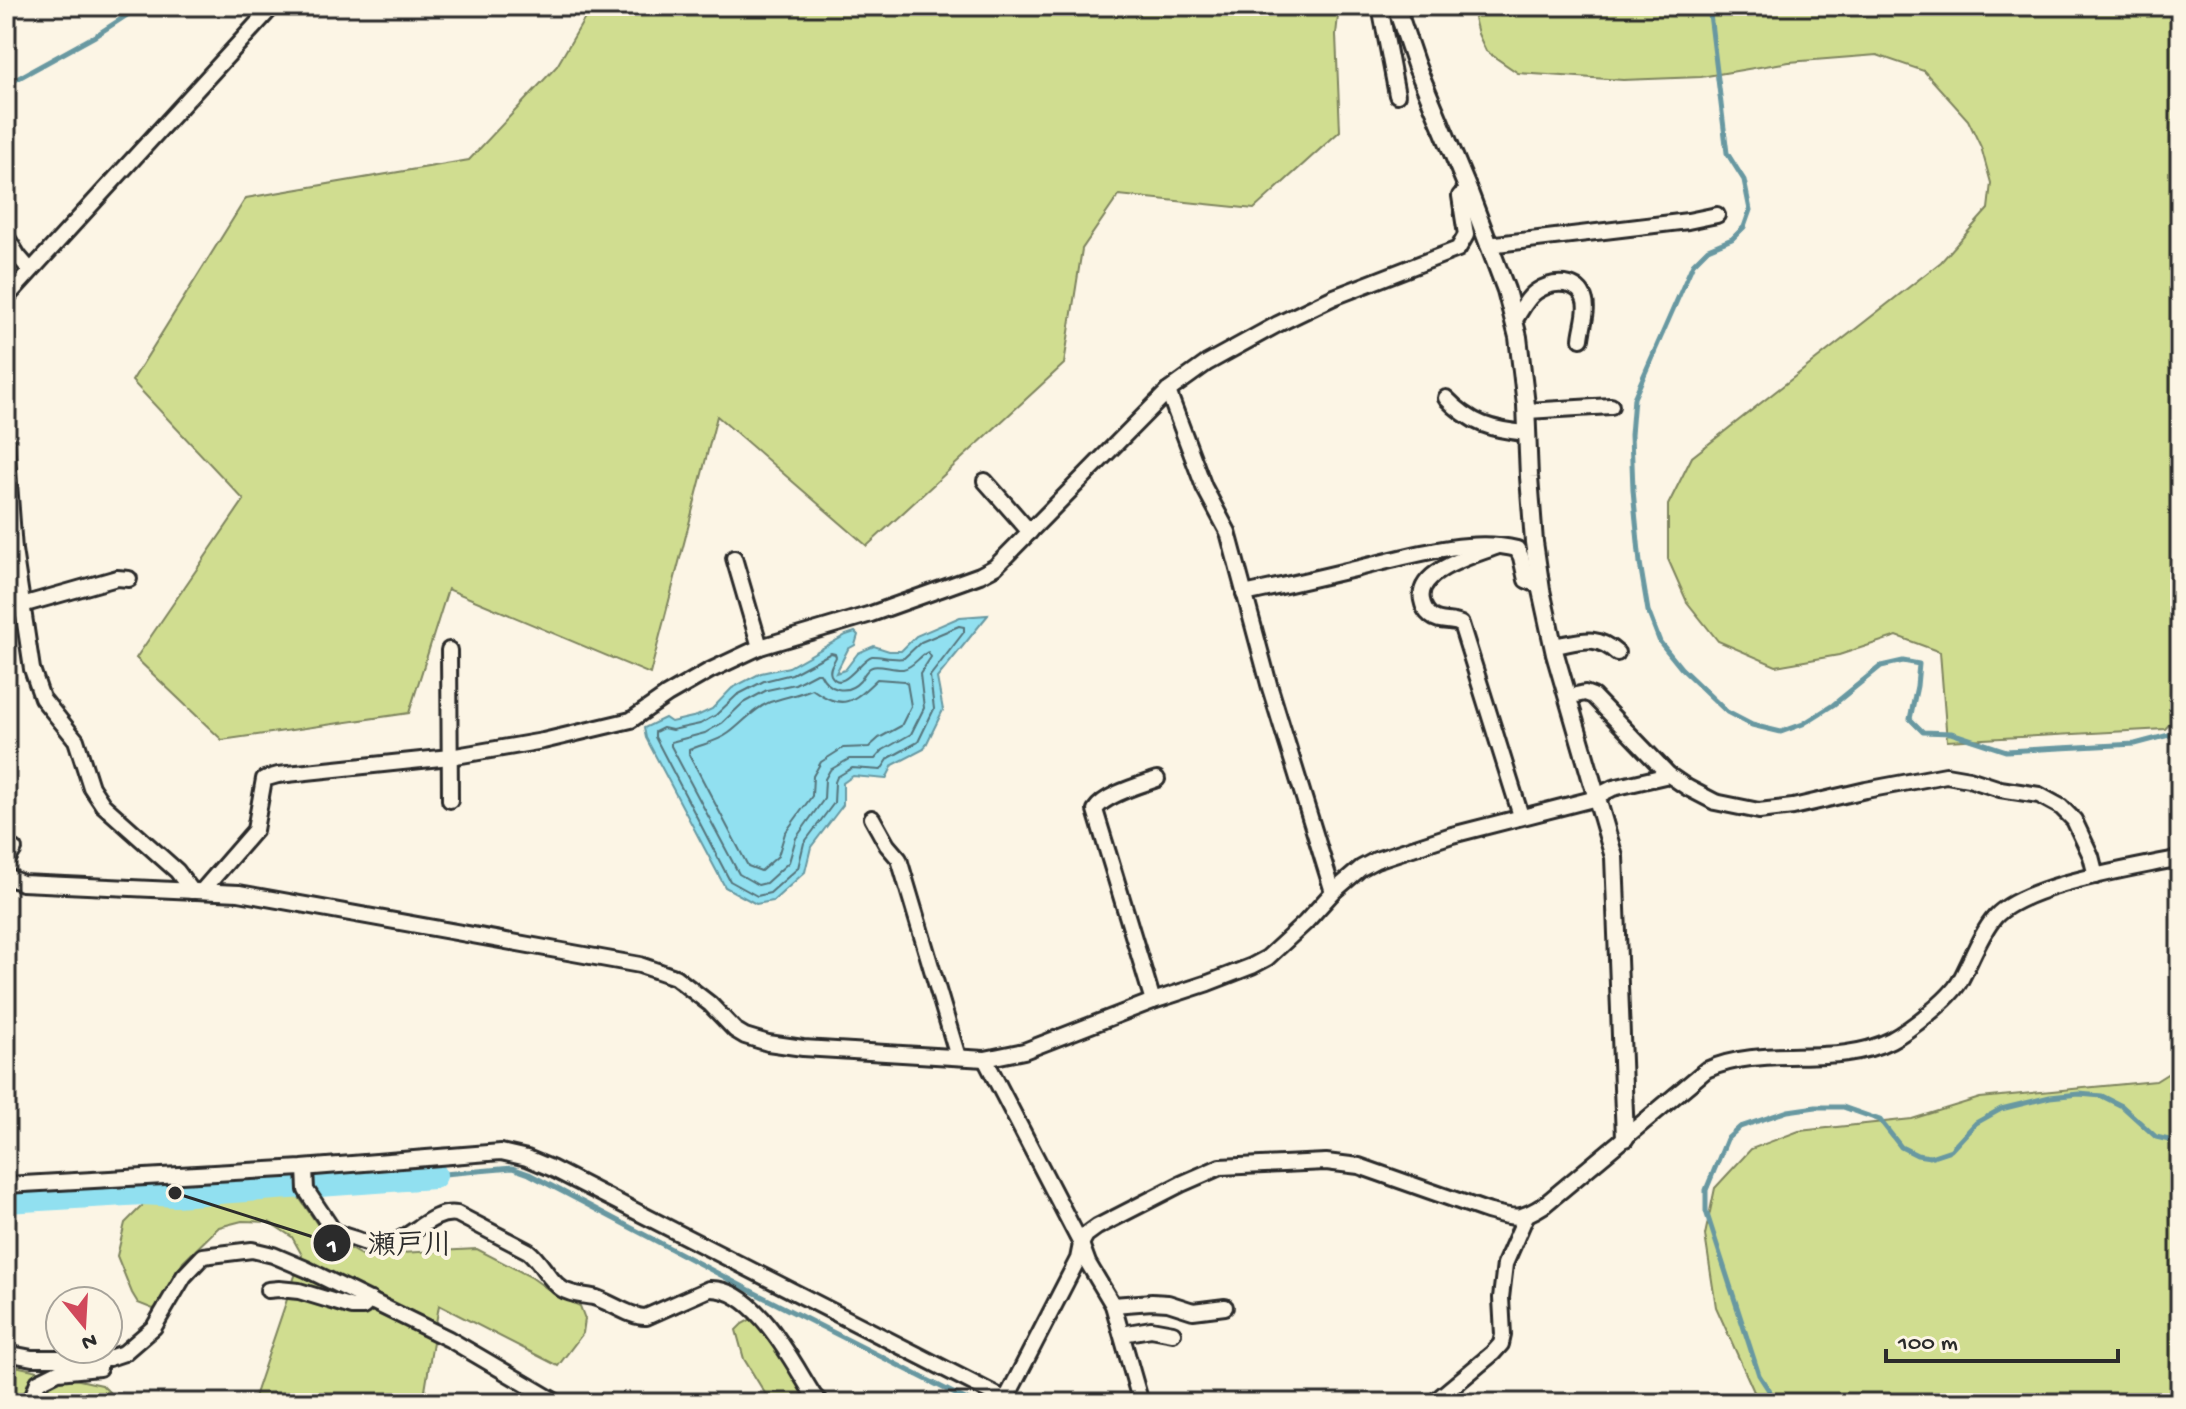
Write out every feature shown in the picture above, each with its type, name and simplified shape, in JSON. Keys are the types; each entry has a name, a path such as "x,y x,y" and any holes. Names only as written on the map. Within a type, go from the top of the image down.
{"street":[{"path":"6,298 273,6"},
{"path":"1380,6 1397,95"},
{"path":"1396,6 1416,65 1506,290 1518,337 1527,411 1534,542 1540,586 1553,646 1614,857 1625,1138"},
{"path":"197,891 255,830 264,779 450,757 543,741 631,720 709,671 760,647 885,609 995,567 1168,391 1207,363 1334,297 1458,249 1466,235 1460,196 1469,192"},
{"path":"1488,245 1717,215"},
{"path":"6,236 30,270"},
{"path":"1514,321 1539,289 1572,284 1579,288 1585,298 1581,339"},
{"path":"1168,391 1204,487 1228,532 1270,688 1333,892"},
{"path":"1446,398 1460,413 1482,426 1527,433"},
{"path":"1527,411 1611,406"},
{"path":"6,442 14,550 38,690 45,704 76,740 91,787 103,805 197,891"},
{"path":"985,481 1030,532"},
{"path":"1244,594 1415,555 1475,546 1517,549 1526,580 1540,586"},
{"path":"1498,546 1435,573 1426,580 1421,593 1429,615 1461,624 1521,816"},
{"path":"734,558 760,647"},
{"path":"22,605 117,578 129,579"},
{"path":"1553,646 1592,640 1606,643 1617,653"},
{"path":"449,650 450,800"},
{"path":"1567,697 1585,693 1593,696 1669,775 1715,802 1759,811 1793,807 1946,775 2039,795 2061,807 2074,820 2091,856 2096,876"},
{"path":"6,876 22,883 239,893 640,965 675,977 710,1004 735,1030 768,1043 803,1048 985,1059 1024,1051 1252,966 1267,958 1333,892 1361,868 1376,860 1452,835 1589,800 1613,788 1669,775"},
{"path":"1153,1001 1095,810 1108,798 1157,779"},
{"path":"872,818 899,859 958,1057"},
{"path":"6,1185 305,1168 501,1152 551,1168 1008,1402 1078,1259 1086,1235 1169,1190 1220,1167 1326,1162 1359,1166 1487,1211 1526,1216 1544,1205 1706,1070 1745,1058 1862,1051 1893,1039 1946,999 1958,984 1996,916 2055,886 2180,858"},
{"path":"985,1059 1088,1263 1113,1305 1141,1403"},
{"path":"305,1168 306,1190 338,1234 376,1245 394,1243 441,1215 457,1214 537,1257 562,1289 604,1301 637,1317 646,1317 709,1289 718,1288 731,1293 760,1315 821,1403"},
{"path":"1433,1403 1501,1344 1505,1264 1526,1216"},
{"path":"124,1353 154,1327 184,1276 203,1256 252,1250 273,1255 371,1300 449,1339 558,1403"},
{"path":"268,1290 299,1291 352,1307 363,1307 371,1300"},
{"path":"1113,1305 1168,1303 1193,1311 1225,1307"},
{"path":"1122,1334 1151,1329 1173,1333"},
{"path":"6,1353 44,1358"},
{"path":"30,1403 38,1382 58,1372 99,1368 99,1365"}],"green space":[{"path":"592,6 1339,6 1336,35 1340,131 1254,209 1119,195 1082,249 1064,364 867,546 717,416 650,674 448,589 409,713 222,740 136,658 244,500 132,381 246,198 469,160 557,66"},
{"path":"1471,6 2180,6 2180,713 2165,729 1947,741 1940,652 1897,636 1839,655 1776,666 1718,641 1687,602 1668,559 1668,505 1692,457 1941,262 1988,209 1991,183 1981,147 1968,120 1924,71 1877,55 1789,62 1701,77 1623,80 1518,73 1486,51"},
{"path":"2180,1066 2180,1403 1759,1403 1716,1307 1705,1235 1715,1188 1751,1149 1799,1131 1912,1119 1980,1098 2156,1081"},
{"path":"296,1193 324,1234 361,1255 477,1249 580,1306 585,1319 583,1333 558,1366 439,1305 423,1403 252,1403 302,1255 292,1237 269,1222 242,1221 219,1227 183,1262 162,1305 153,1309 138,1303 117,1256 125,1223 148,1200"},
{"path":"753,1318 816,1403 771,1403 744,1359 736,1330"},
{"path":"6,1364 102,1385 120,1403 6,1403"}],"water":[{"path":"988,615 937,678 943,710 924,749 893,765 886,779 853,776 843,783 843,805 811,847 805,872 773,901 756,904 725,887 646,738 644,728 665,718 671,722 697,716 712,709 732,688 761,673 789,667 855,632 858,635 855,645 848,649 836,673 845,670 858,653 874,646 901,651 916,636 960,617"}],"waterway":[{"path":"6,85 95,36 141,6"},
{"path":"1709,6 1727,153 1744,180 1750,210 1744,227 1732,239 1708,249 1693,264 1634,398 1631,435 1640,563 1648,611 1660,642 1681,668 1727,712 1752,725 1781,732 1803,724 1833,705 1881,666 1903,661 1919,664 1910,719 1923,732 1951,733 2006,751 2135,744 2180,735"},
{"path":"1777,1403 1759,1375 1706,1211 1706,1190 1727,1139 1740,1127 1788,1111 1843,1107 1880,1120 1901,1147 1930,1157 1951,1150 1976,1123 2001,1109 2050,1097 2079,1094 2102,1096 2122,1106 2156,1137 2180,1139"},
{"path":"433,1175 512,1168 529,1174 973,1403"},
{"path":"6,1199 143,1191 175,1193 433,1175"}],"place":[{"name":"瀬戸川","path":"175,1193"}]}
